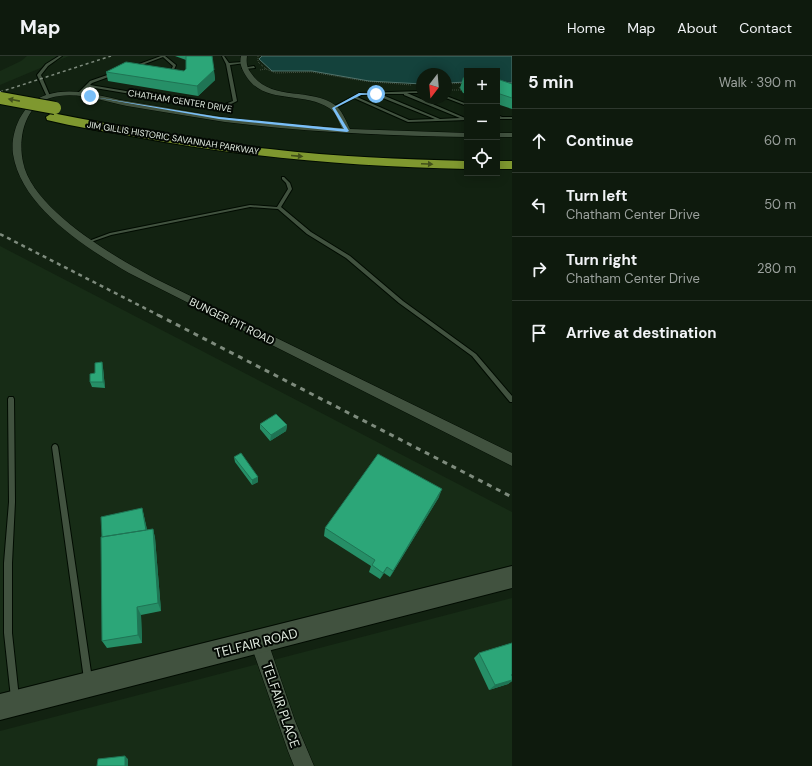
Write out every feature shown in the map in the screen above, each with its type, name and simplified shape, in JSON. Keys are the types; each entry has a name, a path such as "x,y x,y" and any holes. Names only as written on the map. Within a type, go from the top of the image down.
{"highway":[{"name":"JIM GILLIS HISTORIC SAVANNAH PARKWAY","path":"0,98 53,113 163,138 244,150 343,160 464,165"},
{"name":"JIM GILLIS HISTORIC SAVANNAH PARKWAY","path":"0,108 53,113 280,144 410,153 464,154"},
{"path":"500,154 512,154"},
{"path":"500,165 512,165"}],"street":[{"path":"244,62 254,85 267,91 306,98 333,108 347,131"},
{"name":"CHATHAM CENTER DRIVE","path":"22,122 27,110 35,103 48,96 79,94 219,118 347,131 464,135"},
{"name":"BUNGER PIT ROAD","path":"22,122 17,147 17,160 21,173 30,189 46,207 88,242 132,272 512,460"},
{"path":"500,135 512,135"},
{"name":"TELFAIR ROAD","path":"8,705 512,577"},
{"name":"TELFAIR PLACE","path":"258,642 273,681 290,738 304,766"}],"lane":[{"path":"48,96 39,75 47,65 61,56"},
{"path":"131,68 163,56 175,66 172,71 159,72"},
{"path":"88,86 215,107 226,105 235,101 228,64 223,56"},
{"path":"228,64 244,62 254,67"},
{"path":"138,65 145,67"},
{"path":"79,94 92,82 118,72"},
{"path":"333,108 360,94 416,92"},
{"path":"403,93 464,118"},
{"path":"376,94 440,120"},
{"path":"354,97 408,120 464,119"},
{"path":"452,99 464,104"},
{"path":"500,118 512,118"},
{"path":"278,208 290,189 288,183 283,178"},
{"path":"88,242 110,234 250,206 278,208 309,233 348,257 401,302 474,355 512,400"},
{"path":"8,705 8,563 12,502 11,399"},
{"path":"56,446 88,685"}],"path":[{"path":"266,69 276,73 310,72 370,82 410,85"},
{"path":"452,84 464,83"},
{"path":"452,90 461,90 459,87 464,87"}],"shaded area":[{"path":"27,56 69,56 0,85 0,71 21,61"},
{"path":"0,246 512,512 512,565 0,693"},
{"path":"512,598 512,766 0,766 0,731"}],"water":[{"path":"262,56 512,56 512,83 500,82 500,68 464,68 464,82 452,83 452,68 416,68 416,84 369,81 312,71 272,71 259,59"}],"building":[{"path":"186,56 212,56 214,70 197,86 106,72 126,62 184,71 186,69"},
{"path":"500,80 512,84 512,98 500,94"},
{"path":"102,362 103,382 90,382 90,374 95,373 95,363"},
{"path":"276,414 287,425 271,435 260,424"},
{"path":"241,453 258,477 252,480 234,457"},
{"path":"378,454 442,489 393,571 387,567 383,573 372,565 375,560 325,528"},
{"path":"142,508 146,530 102,537 101,517"},
{"path":"153,529 158,603 137,607 138,635 102,641 101,537"},
{"path":"512,643 512,680 495,685 479,653"},
{"path":"125,756 125,766 97,766 98,759"}],"railway":[{"path":"0,92 111,56"},
{"path":"0,234 160,316"},
{"path":"158,315 512,497"}],"route":[{"path":"90,96 219,118 256,123 347,131 333,108 360,94 376,94"}]}
